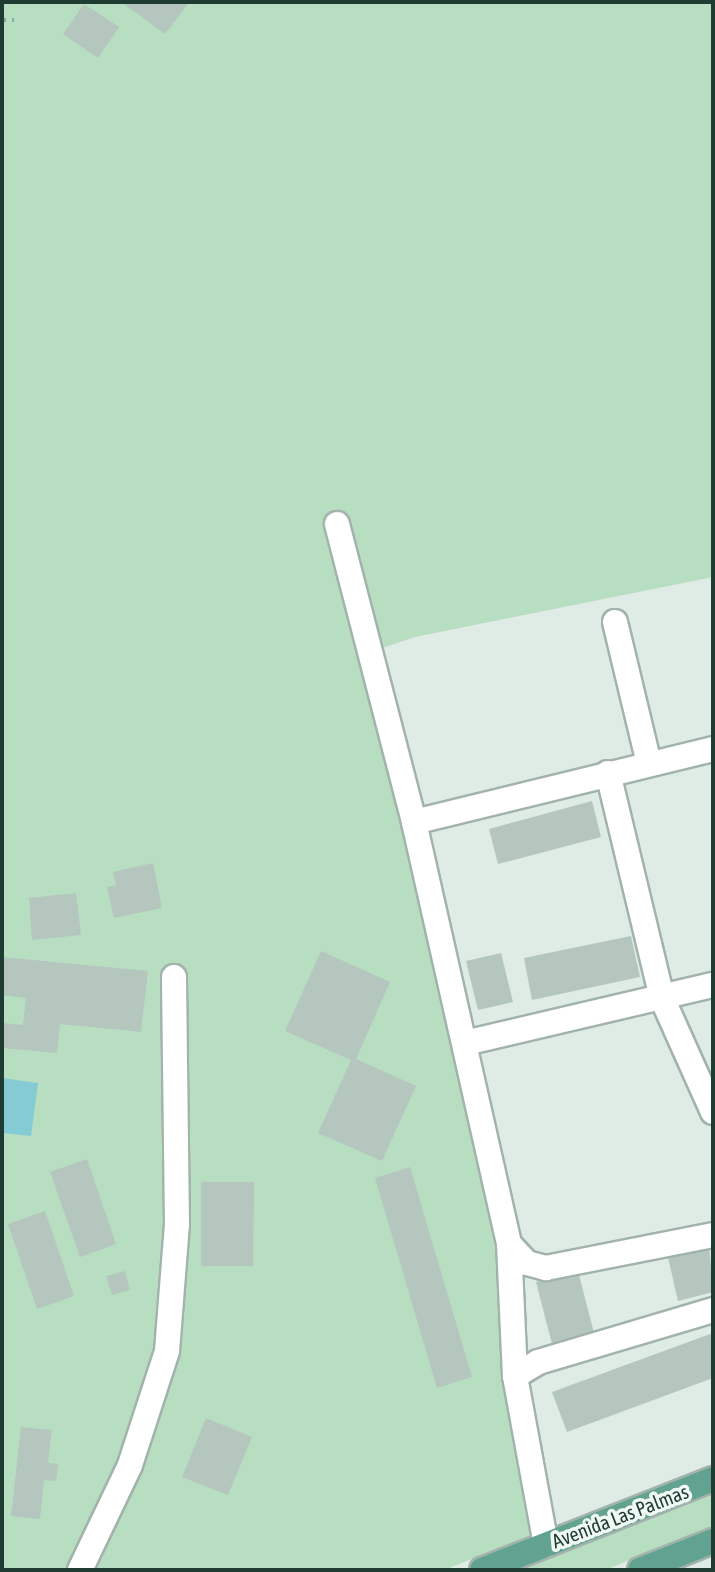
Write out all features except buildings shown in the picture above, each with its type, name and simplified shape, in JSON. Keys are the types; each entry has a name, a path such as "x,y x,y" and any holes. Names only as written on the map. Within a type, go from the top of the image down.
{"main road":[{"name":"Avenida Las Palmas","path":"482,1570 713,1479"},
{"path":"640,1570 713,1541"}],"street":[{"path":"337,524 414,822 509,1244 515,1376 546,1545"},
{"path":"615,622 649,764"},
{"path":"414,822 713,749"},
{"path":"608,773 662,998 713,1112"},
{"path":"80,1570 130,1465 167,1351 177,1225 174,977"},
{"path":"465,1043 713,985"},
{"path":"509,1244 527,1263 546,1268 713,1235"},
{"path":"515,1376 538,1362 713,1310"}],"path":[{"path":"2,20 14,20"}],"green space":[{"path":"2,2 713,2 713,577 415,637 362,655 501,1252 537,1533 444,1570 2,1570"},
{"path":"713,1495 713,1526 605,1570 521,1570"}],"water":[{"path":"2,1078 38,1083 31,1136 2,1133"}]}
